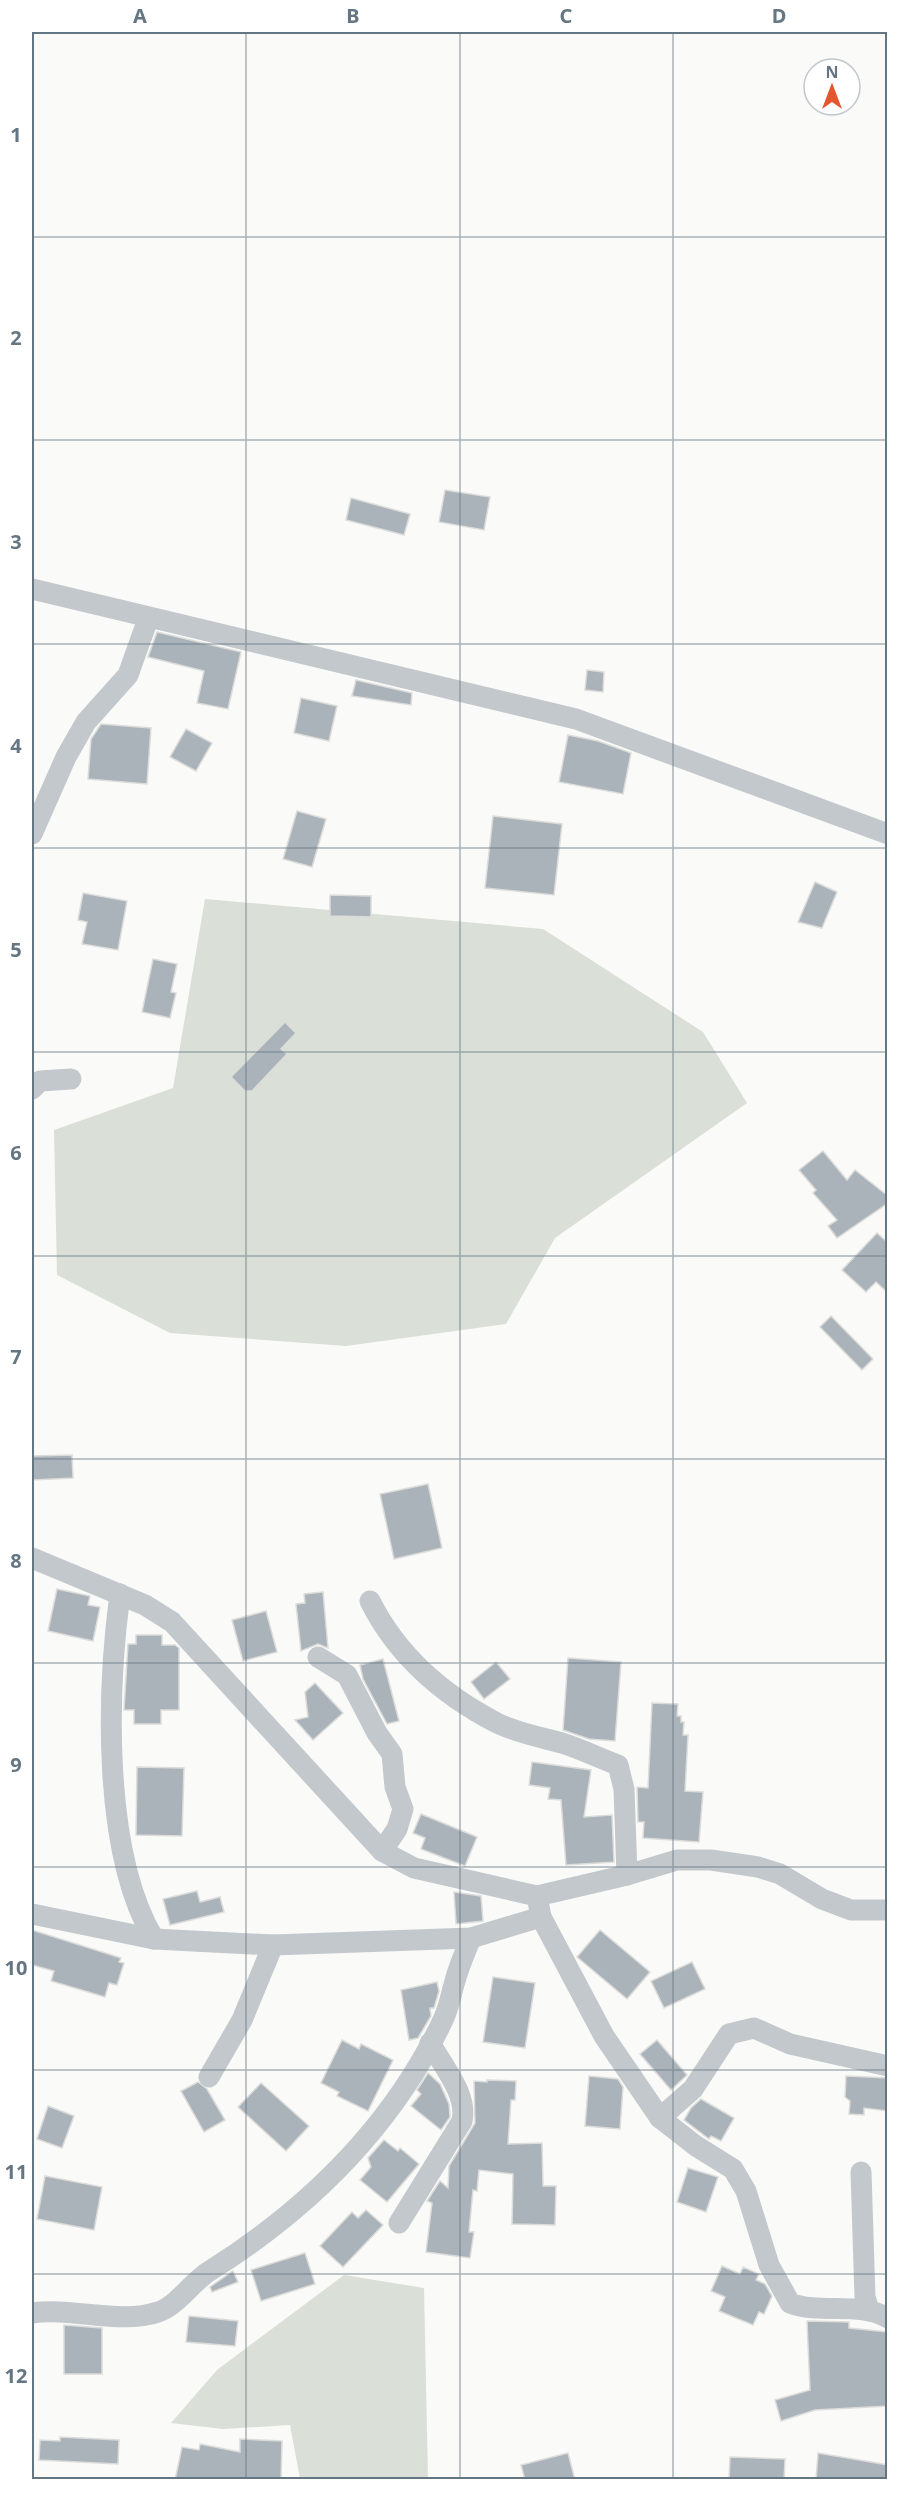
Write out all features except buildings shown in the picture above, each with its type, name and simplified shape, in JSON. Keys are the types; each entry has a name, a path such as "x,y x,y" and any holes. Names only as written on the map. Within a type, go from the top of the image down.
{"street":[{"path":"32,590 576,719 888,834"},
{"path":"32,834 66,757 86,722 128,675 148,619"},
{"path":"32,1089 40,1081 71,1079"},
{"path":"32,1558 145,1605 172,1622 382,1851 414,1868 537,1896 627,1875 676,1860 711,1860 758,1867 780,1874 799,1883 822,1899 851,1910 888,1910"},
{"path":"120,1594 113,1647 114,1791 119,1837 143,1921 154,1939"},
{"path":"370,1601 381,1624 412,1663 441,1687 497,1723 576,1748 618,1765 624,1789 627,1875"},
{"path":"318,1657 347,1675 372,1725 392,1754 395,1787 403,1809 398,1829 382,1851"},
{"path":"537,1896 541,1917 604,2036 660,2118 696,2146 733,2169 746,2191 769,2265 790,2303 810,2308 878,2315"},
{"path":"32,1914 154,1939 273,1945 471,1938 541,1917"},
{"path":"32,2313 51,2310 134,2316 161,2311 198,2279 271,2230 334,2174 373,2132 418,2067 444,2018 471,1938"},
{"path":"209,2077 242,2020 273,1945"},
{"path":"660,2118 693,2089 729,2034 754,2028 813,2050 888,2066"},
{"path":"399,2223 462,2121 464,2111 460,2096 430,2043"},
{"path":"861,2172 865,2297 878,2315"}],"shaded area":[{"path":"205,899 543,929 703,1032 747,1103 555,1238 506,1324 346,1346 170,1333 57,1275 54,1130 173,1088"},
{"path":"344,2275 424,2288 428,2479 300,2479 290,2425 223,2429 171,2423 217,2370"}]}
